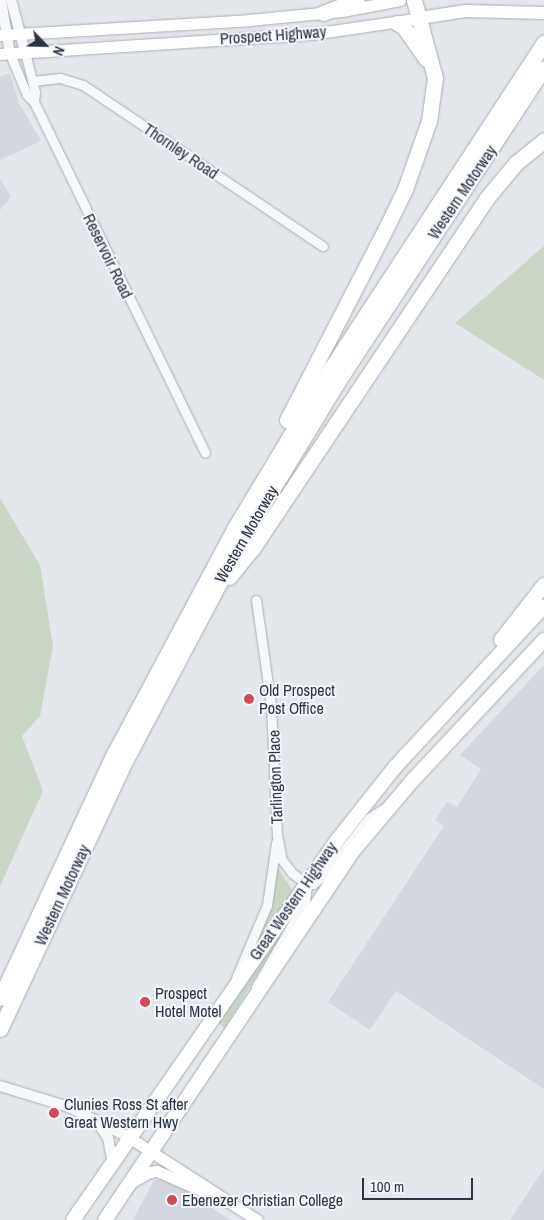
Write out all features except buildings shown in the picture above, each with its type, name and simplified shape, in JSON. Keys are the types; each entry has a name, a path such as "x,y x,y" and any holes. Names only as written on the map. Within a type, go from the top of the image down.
{"highway":[{"path":"323,13 357,0"},
{"path":"277,452 285,424 408,181 434,104 436,90 420,18 414,0"},
{"path":"397,23 403,26 431,66"},
{"name":"Western Motorway","path":"0,998 144,694 277,452 544,42"},
{"name":"Western Motorway","path":"0,1029 125,761 204,607 315,417 544,68"},
{"path":"204,607 252,549 486,199 516,163 544,140"},
{"path":"447,710 544,585"},
{"name":"Great Western Highway","path":"73,1220 306,883 390,774 544,606"},
{"name":"Great Western Highway","path":"105,1220 326,890 396,799 544,640"}],"main road":[{"name":"Prospect Highway","path":"2,35 323,13 400,0"},
{"name":"Prospect Highway","path":"5,54 278,37 397,23 465,11 538,12"},
{"path":"130,1138 257,1220"},
{"path":"130,1184 149,1172 157,1171 173,1176 201,1193 222,1197"}],"street":[{"name":"Reservoir Road","path":"1,0 2,35 5,54 27,95 34,102 205,452"},
{"name":"Reservoir Road","path":"11,0 32,81 34,102"},
{"name":"Thornley Road","path":"32,81 60,78 77,82 323,246"},
{"name":"Tarlington Place","path":"256,600 271,705 277,835 282,860 306,883"},
{"path":"243,1014 264,970 304,902 306,883 313,884 320,879 369,818 396,799"},
{"name":"Tarlington Place","path":"231,990 267,906 277,835"},
{"path":"0,1086 93,1118 130,1138"},
{"path":"93,1118 108,1138 113,1164"}],"shaded area":[{"path":"10,73 19,103 41,141 0,160 0,77"},
{"path":"0,178 11,197 0,210"},
{"path":"544,665 544,1089 396,991 370,1030 328,1002 444,826 435,820 447,802 457,807 481,769 460,755"},
{"path":"544,1168 544,1220 510,1220 543,1170"},
{"name":"Ebenezer Christian College","path":"154,1180 170,1180 230,1220 133,1220"}],"green space":[{"path":"544,246 544,380 455,323"},
{"path":"0,498 40,565 53,646 40,716 22,736 43,791 0,886"},
{"path":"278,868 293,891 260,937 259,936"},
{"path":"290,916 292,918 225,1028 217,1022"}],"place":[{"name":"Old Prospect Post Office","path":"249,699"},
{"name":"Prospect Hotel Motel","path":"145,1002"},
{"name":"Clunies Ross St after Great Western Hwy","path":"54,1113"},
{"name":"Ebenezer Christian College","path":"172,1200"}]}
